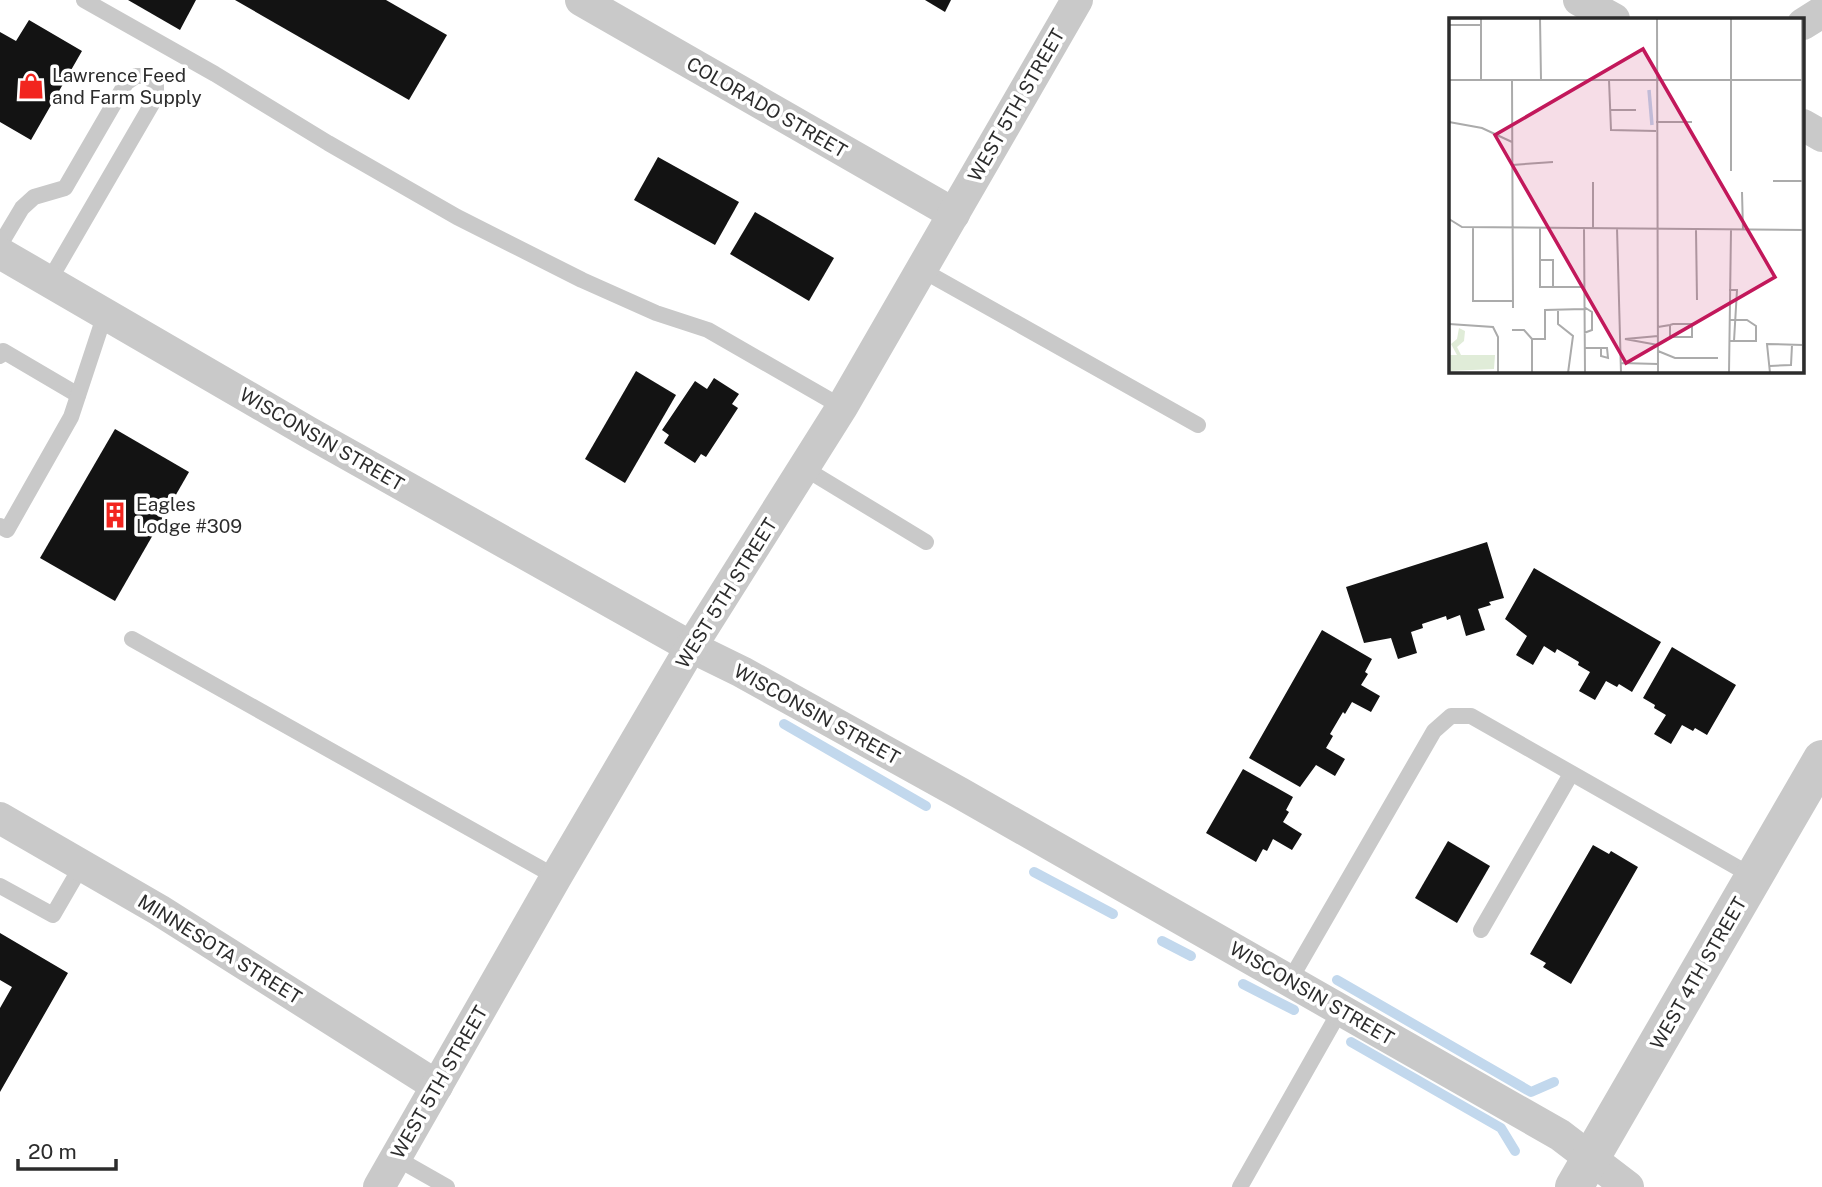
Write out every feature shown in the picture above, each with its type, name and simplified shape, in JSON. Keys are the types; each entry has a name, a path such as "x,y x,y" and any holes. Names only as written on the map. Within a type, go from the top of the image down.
{"street":[{"name":"WEST 5TH STREET","path":"379,1187 691,647 842,407 1077,0"},
{"path":"1571,18 1580,0 1612,18"},
{"name":"COLORADO STREET","path":"598,4 954,214"},
{"path":"1804,23 1822,12"},
{"path":"1804,126 1822,136"},
{"name":"WISCONSIN STREET","path":"0,253 308,432 691,647 742,672 960,793 1341,1009 1560,1135 1582,1173 1628,1187"},
{"name":"WEST 4TH STREET","path":"1582,1173 1822,759"},
{"name":"MINNESOTA STREET","path":"0,818 192,931 437,1086"}],"lane":[{"path":"84,0 457,217 582,280 656,313 708,330 842,407"},
{"path":"0,245 22,208 34,197 65,188 126,83 136,76 148,76 156,85 156,97 49,281"},
{"path":"922,270 1198,425"},
{"path":"0,526 7,530 71,417 105,314"},
{"path":"0,356 3,351 78,395"},
{"path":"804,468 926,542"},
{"path":"132,639 556,877"},
{"path":"1290,980 1434,731 1451,716 1471,716 1754,877"},
{"path":"1481,930 1571,774"},
{"path":"0,886 53,915 82,865"},
{"path":"1240,1187 1341,1009"},
{"path":"396,1158 447,1187"}],"building":[{"path":"128,0 196,0 180,30"},
{"path":"235,0 386,0 447,35 409,100"},
{"path":"925,0 951,0 945,12"},
{"name":"Lawrence Feed and Farm Supply","path":"29,20 82,51 31,140 0,122 0,32 16,41"},
{"path":"658,157 739,202 715,245 634,200"},
{"path":"755,212 834,258 809,301 730,254"},
{"path":"636,371 676,395 625,483 585,459"},
{"path":"714,378 739,394 732,404 738,408 706,457 701,454 695,463 664,443 669,435 662,430 695,381 707,389"},
{"name":"Eagles Lodge #309","path":"115,429 189,472 115,601 40,558"},
{"path":"1487,542 1504,598 1489,602 1491,605 1478,609 1485,630 1466,636 1460,615 1447,620 1446,616 1422,624 1423,628 1411,632 1417,653 1398,659 1391,638 1364,643 1346,587"},
{"path":"1534,568 1661,642 1632,692 1619,684 1617,687 1606,681 1595,700 1579,691 1590,672 1557,649 1555,653 1544,646 1533,665 1516,655 1527,636 1505,619"},
{"path":"1322,630 1372,659 1365,672 1368,674 1361,685 1380,696 1371,712 1352,702 1330,734 1333,736 1326,748 1345,759 1335,776 1316,765 1300,787 1249,758"},
{"path":"1672,647 1736,685 1707,735 1682,725 1671,744 1654,734 1666,715 1643,698"},
{"path":"1243,769 1293,797 1283,822 1302,834 1292,850 1273,839 1267,851 1263,849 1256,862 1206,833"},
{"path":"1448,841 1490,866 1457,923 1415,898"},
{"path":"1593,845 1609,854 1611,851 1638,867 1571,984 1543,967 1546,963 1530,954"},
{"path":"0,933 68,973 0,1092 0,1008 12,987 0,980"}],"waterway":[{"path":"784,724 926,806"},
{"path":"1034,872 1113,914"},
{"path":"1162,941 1191,956"},
{"path":"1337,980 1531,1092 1554,1082"},
{"path":"1243,984 1294,1010"},
{"path":"1351,1042 1501,1128 1515,1151"}],"place":[{"name":"Lawrence Feed and Farm Supply","path":"31,86"},
{"name":"Eagles Lodge #309","path":"115,515"}]}
